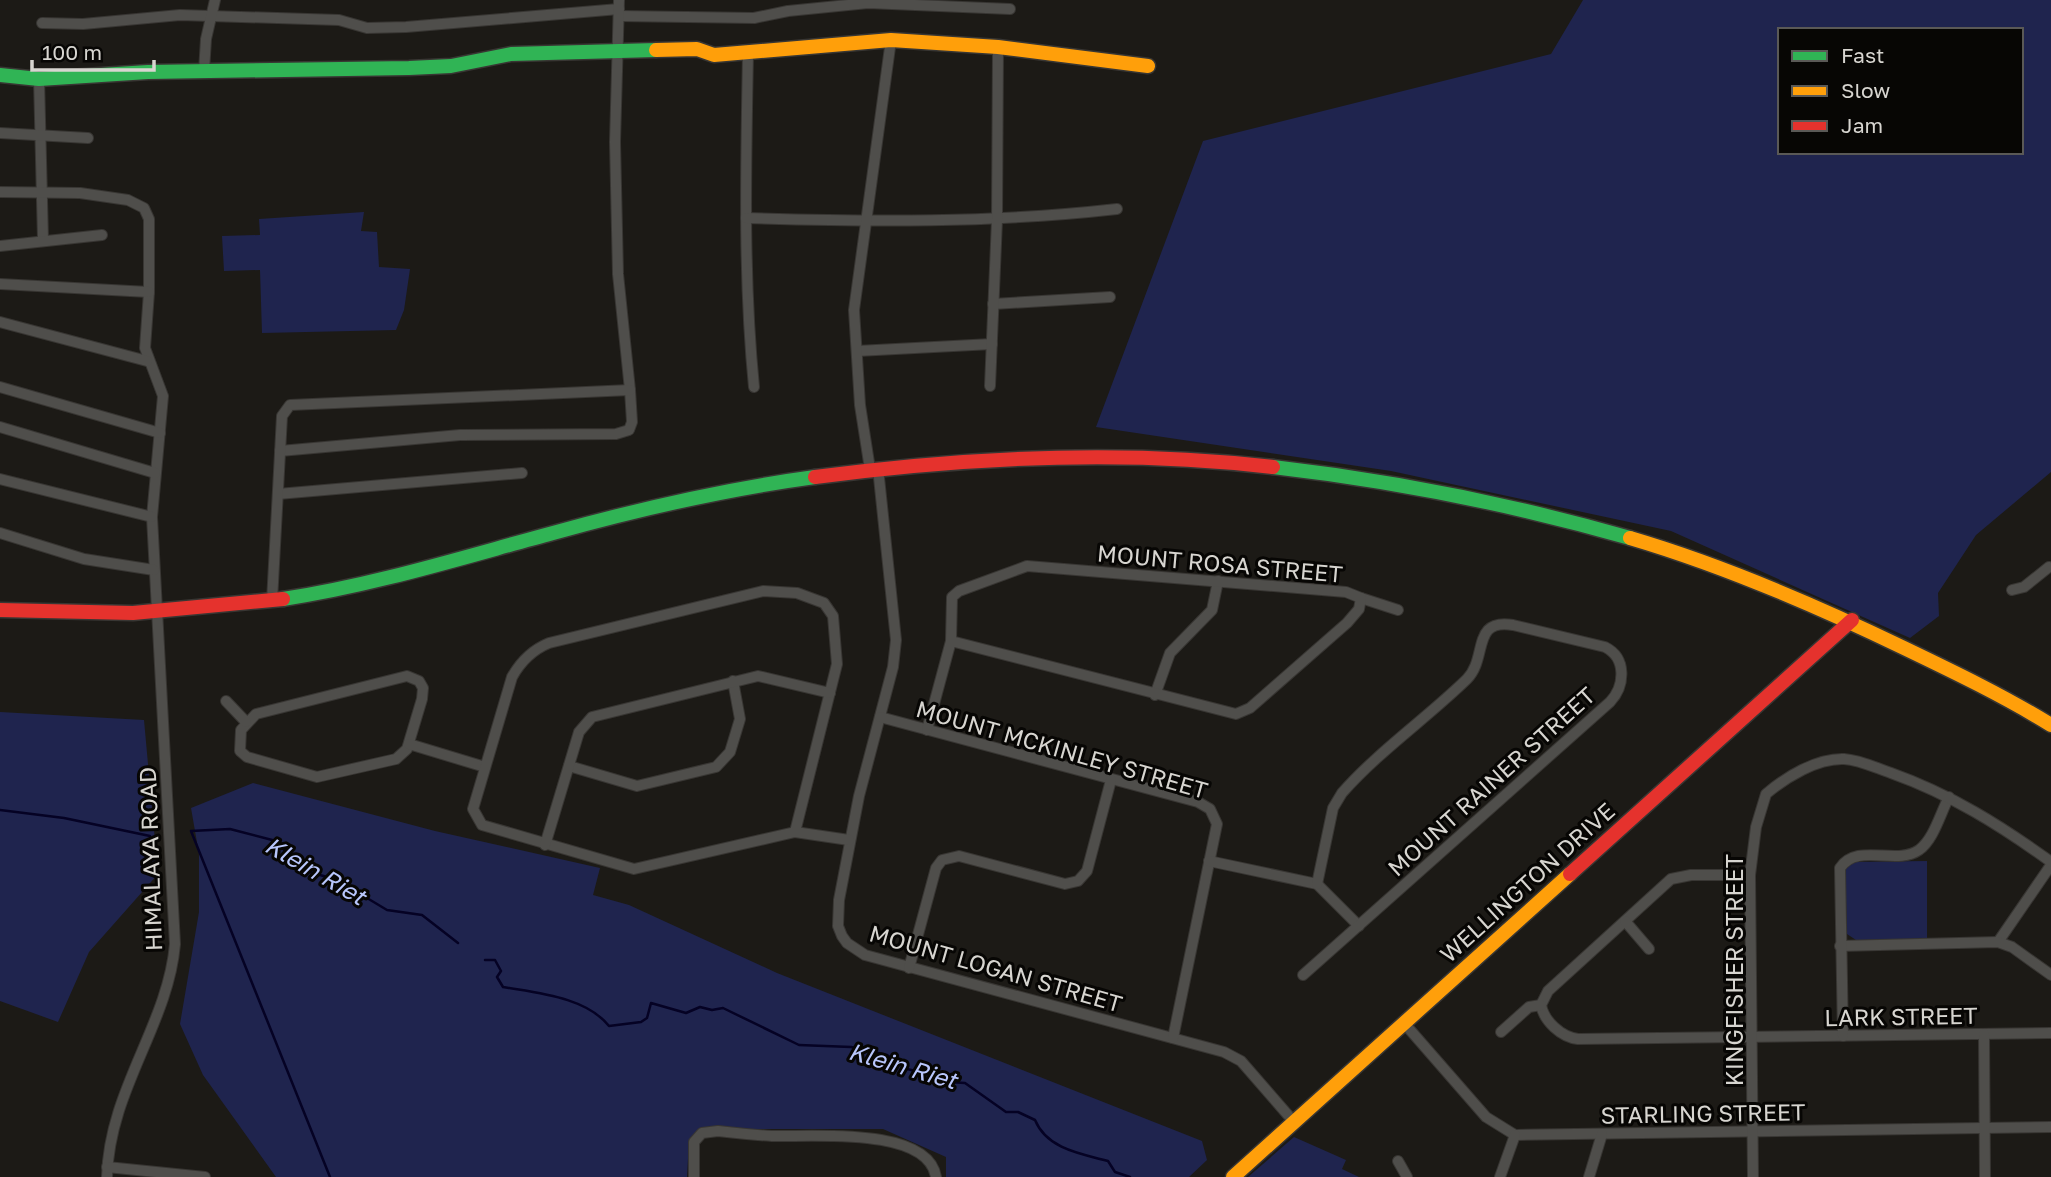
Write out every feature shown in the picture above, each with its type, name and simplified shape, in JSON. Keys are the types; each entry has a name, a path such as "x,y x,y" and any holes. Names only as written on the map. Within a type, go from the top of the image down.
{"main road":[{"path":"0,75 39,79 204,71 409,68 451,66 511,54 696,49 714,55 848,41 891,40 998,47 1149,66"},
{"path":"0,610 66,614 159,614 272,601 351,587 711,494 874,468 1034,457 1154,457 1273,465 1393,481 1493,501 1636,538 1768,584 1852,620 1907,646 2051,725"},
{"name":"WELLINGTON DRIVE","path":"1233,1177 1852,620"}],"street":[{"path":"204,71 209,16 215,0"},
{"path":"42,23 83,24 161,15 339,20 366,28 406,27 619,8 754,18 788,11 895,2 949,3 1010,9"},
{"path":"280,451 460,435 623,433 629,430 632,422 630,390 618,274 616,52 619,8"},
{"name":"MOUNT LOGAN STREET","path":"891,40 854,310 860,405 874,468 896,640 893,667 849,840 838,915 842,936 847,943 865,955 1224,1052 1241,1061 1294,1122"},
{"path":"990,386 997,220 998,47"},
{"path":"748,53 746,218 749,342 754,387"},
{"path":"39,79 43,240"},
{"path":"0,134 88,138"},
{"path":"0,192 79,193 128,200 145,208 149,219 149,292 145,348 147,361 0,322"},
{"path":"746,218 866,222 997,220 1117,209"},
{"path":"0,246 102,235"},
{"path":"0,284 149,292"},
{"path":"993,304 1110,297"},
{"path":"857,351 992,344"},
{"name":"HIMALAYA ROAD","path":"107,1172 115,1117 159,1005 174,956 159,614 152,517 162,390 147,361"},
{"path":"0,387 160,433"},
{"path":"272,601 285,408 301,402 630,390"},
{"path":"0,427 155,473"},
{"path":"278,494 522,473"},
{"path":"0,479 152,517"},
{"path":"0,533 84,559 154,570"},
{"path":"2012,590 2024,587 2050,567"},
{"name":"MOUNT ROSA STREET","path":"927,730 951,641 950,606 955,594 1020,568 1346,592 1362,598 1359,609 1347,623 1243,712 1229,714 951,641"},
{"path":"1156,695 1170,653 1212,610 1218,581"},
{"path":"795,832 830,693 838,653 836,629 829,609 816,598 763,591 539,648 529,654 512,677 473,809 477,820 491,829 634,869 795,832 849,840"},
{"path":"1362,598 1398,610"},
{"name":"MOUNT RAINER STREET","path":"1303,975 1615,696 1622,676 1618,659 1611,650 1513,625 1498,623 1492,626 1485,634 1470,676 1342,793 1334,808 1317,884"},
{"path":"545,845 579,733 592,717 758,676 830,693"},
{"path":"411,677 418,681 423,692 409,744 402,755 386,764 317,777 244,756 238,739 246,722 265,710 411,677"},
{"path":"569,766 637,786 716,767 730,752 740,719 733,681"},
{"path":"226,701 246,722"},
{"name":"MOUNT MCKINLEY STREET","path":"880,717 1198,802 1210,809 1217,824 1173,1038"},
{"path":"409,744 485,767"},
{"name":"KINGFISHER STREET","path":"1753,1177 1750,875 1763,798 1815,765 1838,760 1859,762 1949,797 2009,832 2051,863"},
{"path":"909,968 936,868 942,860 959,856 1065,884 1079,881 1087,871 1111,780"},
{"path":"1843,1036 1840,946 1843,864 1852,858 1903,855 1920,849 1928,841 1949,797"},
{"path":"1209,861 1317,884 1359,926"},
{"path":"1998,943 2051,863"},
{"path":"1501,1032 1529,1007 1541,1005 1550,989 1667,882 1679,876 1750,875"},
{"path":"1625,921 1649,948"},
{"path":"1840,946 1998,943 2012,947 2051,975"},
{"name":"LARK STREET","path":"1541,1005 1544,1015 1560,1033 1570,1038 2051,1033"},
{"path":"1404,1023 1486,1117 1515,1135 1500,1177"},
{"path":"1984,1034 1985,1177"},
{"name":"STARLING STREET","path":"1515,1135 2051,1127"},
{"path":"694,1177 694,1142 702,1133 718,1131 884,1139 925,1157 934,1167 936,1177"},
{"path":"1588,1177 1602,1134"},
{"path":"1398,1161 1407,1177"},
{"path":"107,1172 205,1177"}],"shaded area":[{"path":"1583,0 2051,0 2051,472 1976,535 1938,593 1939,616 1910,638 1671,531 1391,471 1096,427 1203,141 1551,54"},
{"path":"364,212 361,231 377,232 379,267 410,269 404,310 396,330 262,333 260,270 224,271 222,236 260,235 259,219"},
{"path":"0,712 144,720 158,874 89,952 58,1022 0,1001"},
{"path":"253,783 435,831 600,868 593,895 629,905 777,973 1202,1141 1207,1160 1189,1177 946,1177 946,1157 883,1129 702,1129 689,1140 687,1177 276,1177 203,1075 180,1024 199,912 199,854 191,808"},
{"path":"1927,861 1927,939 1856,940 1847,934 1845,870 1852,862"},
{"path":"1294,1137 1346,1160 1342,1169 1359,1177 1248,1177"}],"waterway":[{"name":"Klein Riet","path":"0,810 64,818 150,836"},
{"path":"330,1177 191,831 230,829 276,841 293,860 310,872 337,880 387,910 422,915 458,943"},
{"name":"Klein Riet","path":"485,960 495,960 501,971 497,977 503,987 574,1002 599,1016 609,1026 641,1022 647,1018 651,1003 686,1013 700,1007 712,1010 723,1008 799,1045 851,1047 887,1055 907,1069 942,1077 949,1082 965,1083 1006,1112 1018,1112 1035,1120 1040,1130 1056,1144 1076,1153 1108,1161 1115,1172 1130,1177"}],"traffic: fast":[{"path":"0,75 39,79 148,72 409,68 451,66 511,54 656,50"},
{"path":"1273,467 1364,479 1453,495 1630,538"},
{"path":"283,599 385,578 650,508 749,487 815,477"}],"traffic: slow":[{"path":"656,50 697,49 714,55 891,40 998,47 1148,66"},
{"path":"1630,538 1735,574 1837,617 1979,685 2051,725"},
{"path":"1233,1177 1570,874"}],"traffic: jam":[{"path":"815,477 929,464 1044,458 1159,458 1273,467"},
{"path":"0,610 133,613 283,599"},
{"path":"1570,874 1852,620"}]}
